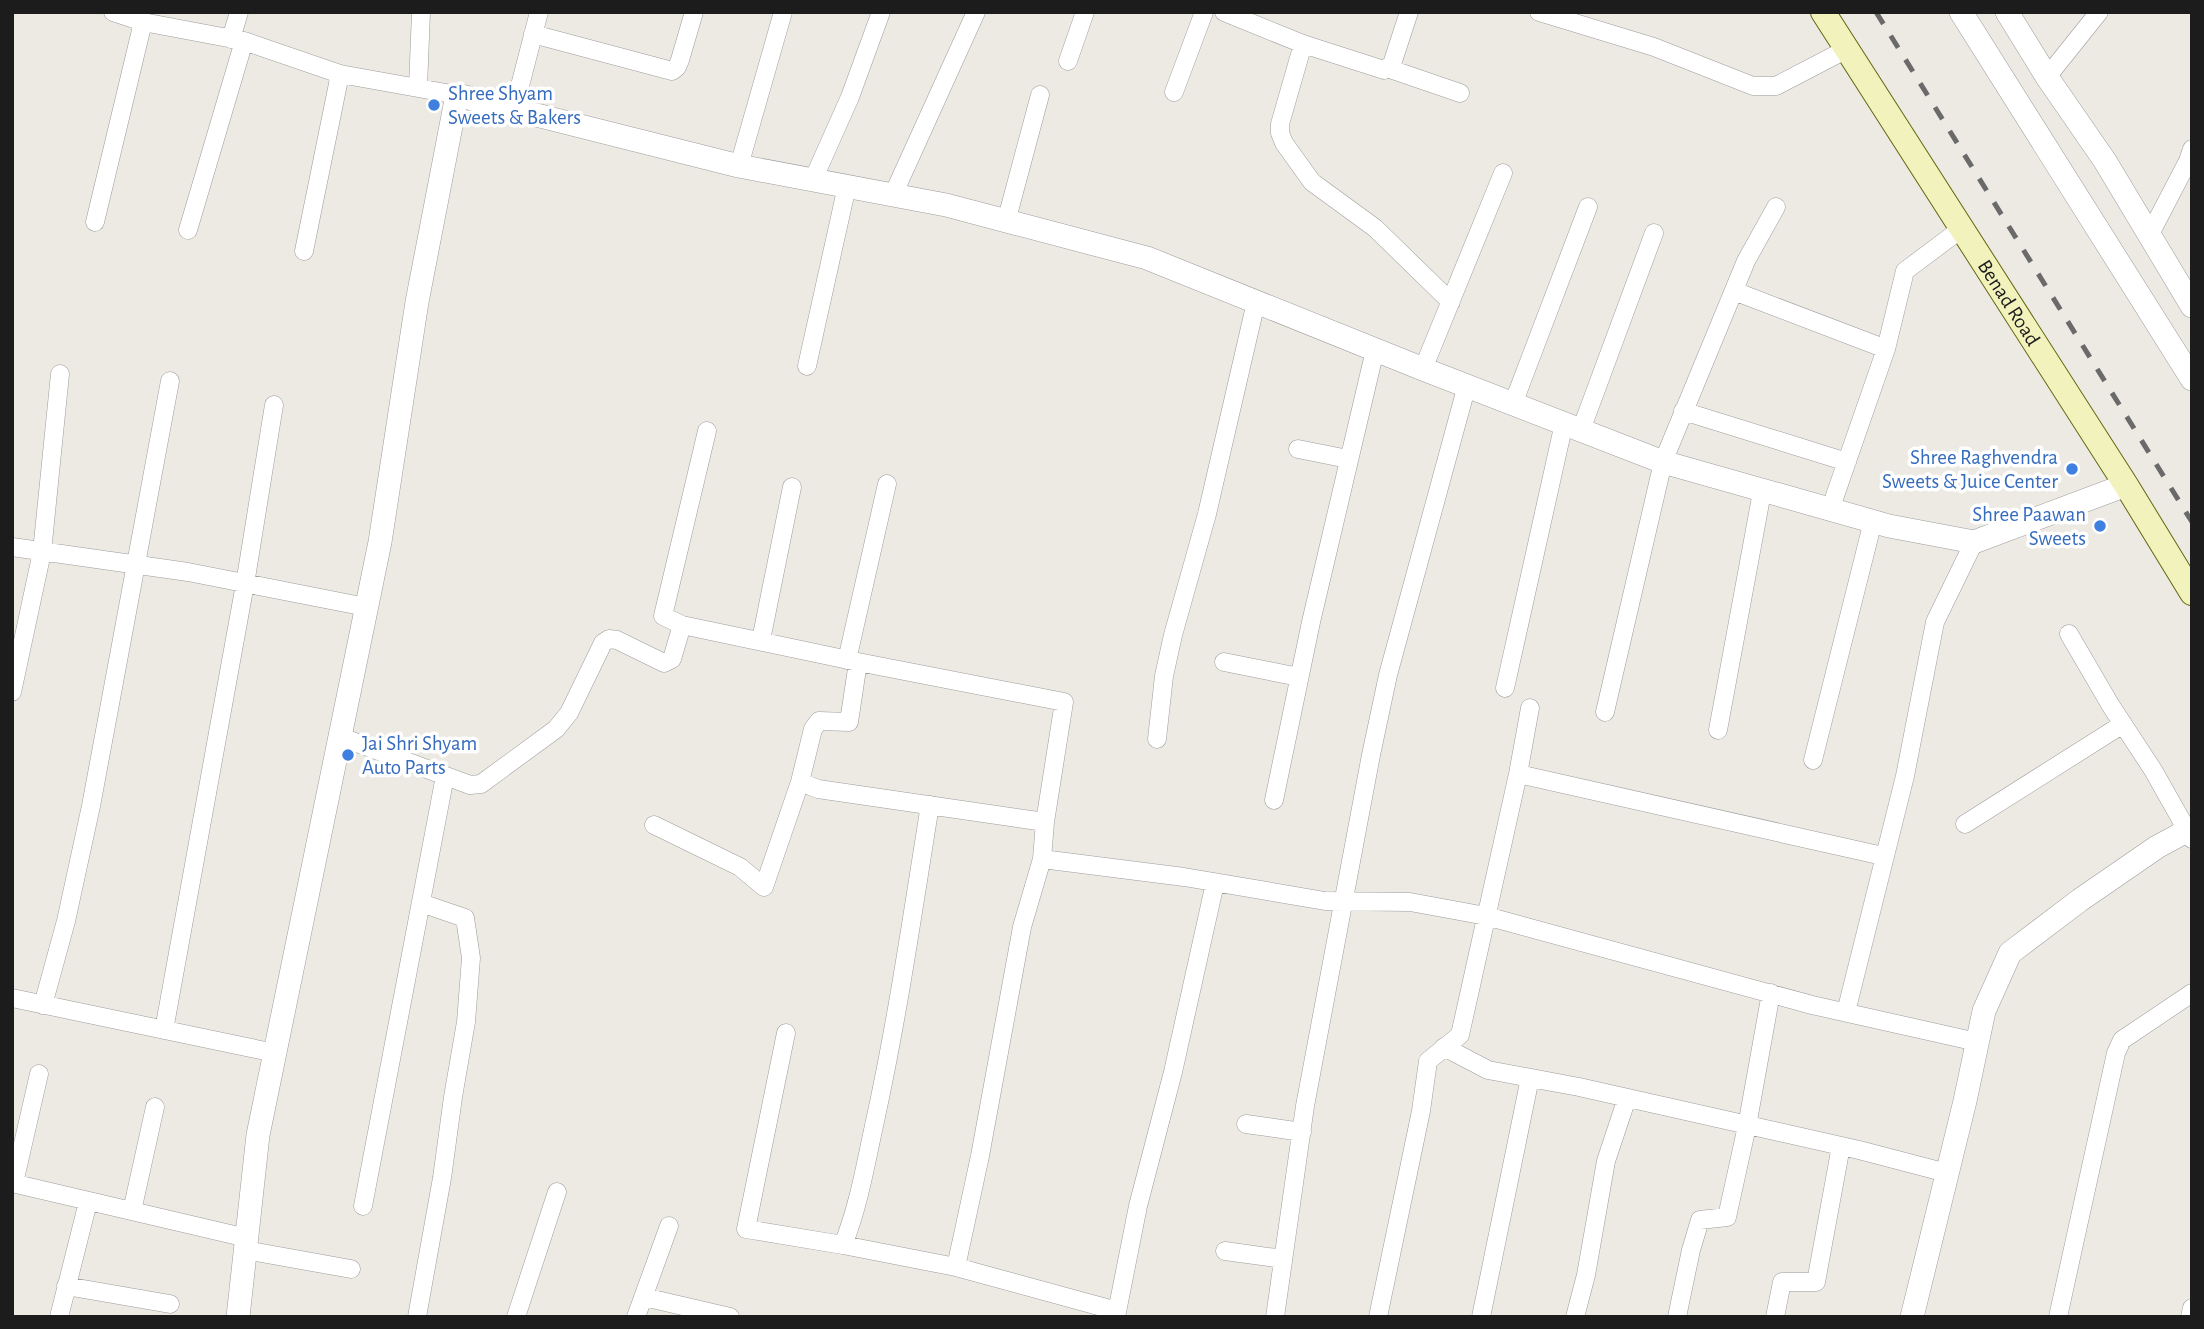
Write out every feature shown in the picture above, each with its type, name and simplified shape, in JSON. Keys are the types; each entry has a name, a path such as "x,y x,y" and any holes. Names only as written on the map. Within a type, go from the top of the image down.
{"main road":[{"name":"Benad Road","path":"1823,12 2126,485 2192,593"}],"street":[{"path":"113,12 143,22 237,40 340,74 457,94 739,166 946,205 1147,258 1662,462 1872,521 1974,542 2126,485"},
{"path":"188,230 237,40 239,12"},
{"path":"418,87 421,12"},
{"path":"514,109 539,12"},
{"path":"533,34 672,71 680,60 694,12"},
{"path":"739,166 783,12"},
{"path":"813,180 850,97 881,12"},
{"path":"893,195 976,12"},
{"path":"1068,61 1085,12"},
{"path":"1174,92 1203,12"},
{"path":"1224,12 1303,44 1374,69 1384,70 1392,64 1409,12"},
{"path":"1539,12 1654,47 1753,86 1776,86 1847,48"},
{"path":"1961,12 2192,379"},
{"path":"2007,12 2047,77 2105,161 2192,306"},
{"path":"2047,77 2099,12"},
{"path":"95,222 143,22"},
{"path":"1303,44 1280,124 1284,143 1312,182 1375,228 1451,302"},
{"path":"1387,68 1460,93"},
{"path":"303,251 340,74"},
{"path":"238,1317 258,1135 380,542 417,302 457,94"},
{"path":"1006,222 1040,94"},
{"path":"2150,234 2192,149"},
{"path":"1423,369 1503,173"},
{"path":"807,366 848,186"},
{"path":"1513,404 1588,208"},
{"path":"1605,712 1662,462 1746,261 1776,208"},
{"path":"1830,510 1886,349 1905,271 1961,229"},
{"path":"1506,688 1572,426 1654,233"},
{"path":"1734,291 1886,349"},
{"path":"1157,739 1170,649 1207,514 1256,302"},
{"path":"1274,800 1299,677 1375,349"},
{"path":"12,692 42,552 60,374"},
{"path":"43,1005 66,921 88,819 170,381"},
{"path":"1275,1317 1305,1106 1388,675 1467,385"},
{"path":"164,1030 245,584 274,405"},
{"path":"1684,411 1847,462"},
{"path":"707,431 663,616 682,625 1064,702 1045,822 1042,859 1022,927 980,1156 956,1267"},
{"path":"1298,449 1348,459"},
{"path":"654,825 740,867 764,887 800,782 815,723 849,723 853,661 887,485"},
{"path":"761,640 792,487"},
{"path":"1718,730 1762,492"},
{"path":"1813,760 1872,521"},
{"path":"1846,1012 1905,776 1935,622 1974,542"},
{"path":"12,547 188,572 366,607"},
{"path":"341,737 470,785 481,784 556,729 569,713 603,643 609,639 617,640 664,663 669,662 682,625"},
{"path":"1912,1317 1984,1011 2010,953 2157,847 2190,833 2069,634"},
{"path":"1224,662 1299,677"},
{"path":"1378,1317 1421,1111 1427,1061 1460,1035 1530,708"},
{"path":"1965,824 2123,724"},
{"path":"1518,774 1883,856"},
{"path":"363,1206 445,776"},
{"path":"800,782 818,789 1045,822"},
{"path":"844,1245 853,1221 881,1092 930,805"},
{"path":"1042,859 1184,877 1325,901 1410,902 1486,916 1652,963 1977,1042"},
{"path":"786,1033 746,1228 956,1267 1116,1314 1138,1206 1173,1072 1215,883"},
{"path":"416,1317 442,1178 466,1022 471,958 465,918 421,903"},
{"path":"1677,1317 1700,1220 1727,1217 1771,993"},
{"path":"2057,1317 2116,1053 2122,1040 2192,993"},
{"path":"12,998 275,1053"},
{"path":"1444,1048 1488,1070 1841,1146 1947,1173"},
{"path":"39,1074 13,1183 132,1211 246,1244 351,1269"},
{"path":"1482,1317 1530,1078"},
{"path":"1575,1317 1586,1275 1606,1161 1627,1098"},
{"path":"132,1211 155,1107"},
{"path":"1246,1124 1302,1132"},
{"path":"1775,1317 1782,1282 1816,1282 1841,1146"},
{"path":"516,1317 556,1192"},
{"path":"58,1317 88,1202"},
{"path":"636,1317 669,1226"},
{"path":"1225,1251 1283,1259"},
{"path":"66,1286 170,1304"},
{"path":"644,1297 730,1317"},
{"path":"2190,1317 2192,1308"}],"railway":[{"path":"1876,12 2192,522"}],"place":[{"name":"Shree Shyam Sweets & Bakers","path":"434,105"},
{"name":"Shree Raghvendra Sweets & Juice Center","path":"2072,469"},
{"name":"Shree Paawan Sweets","path":"2100,526"},
{"name":"Jai Shri Shyam Auto Parts","path":"348,755"}]}
